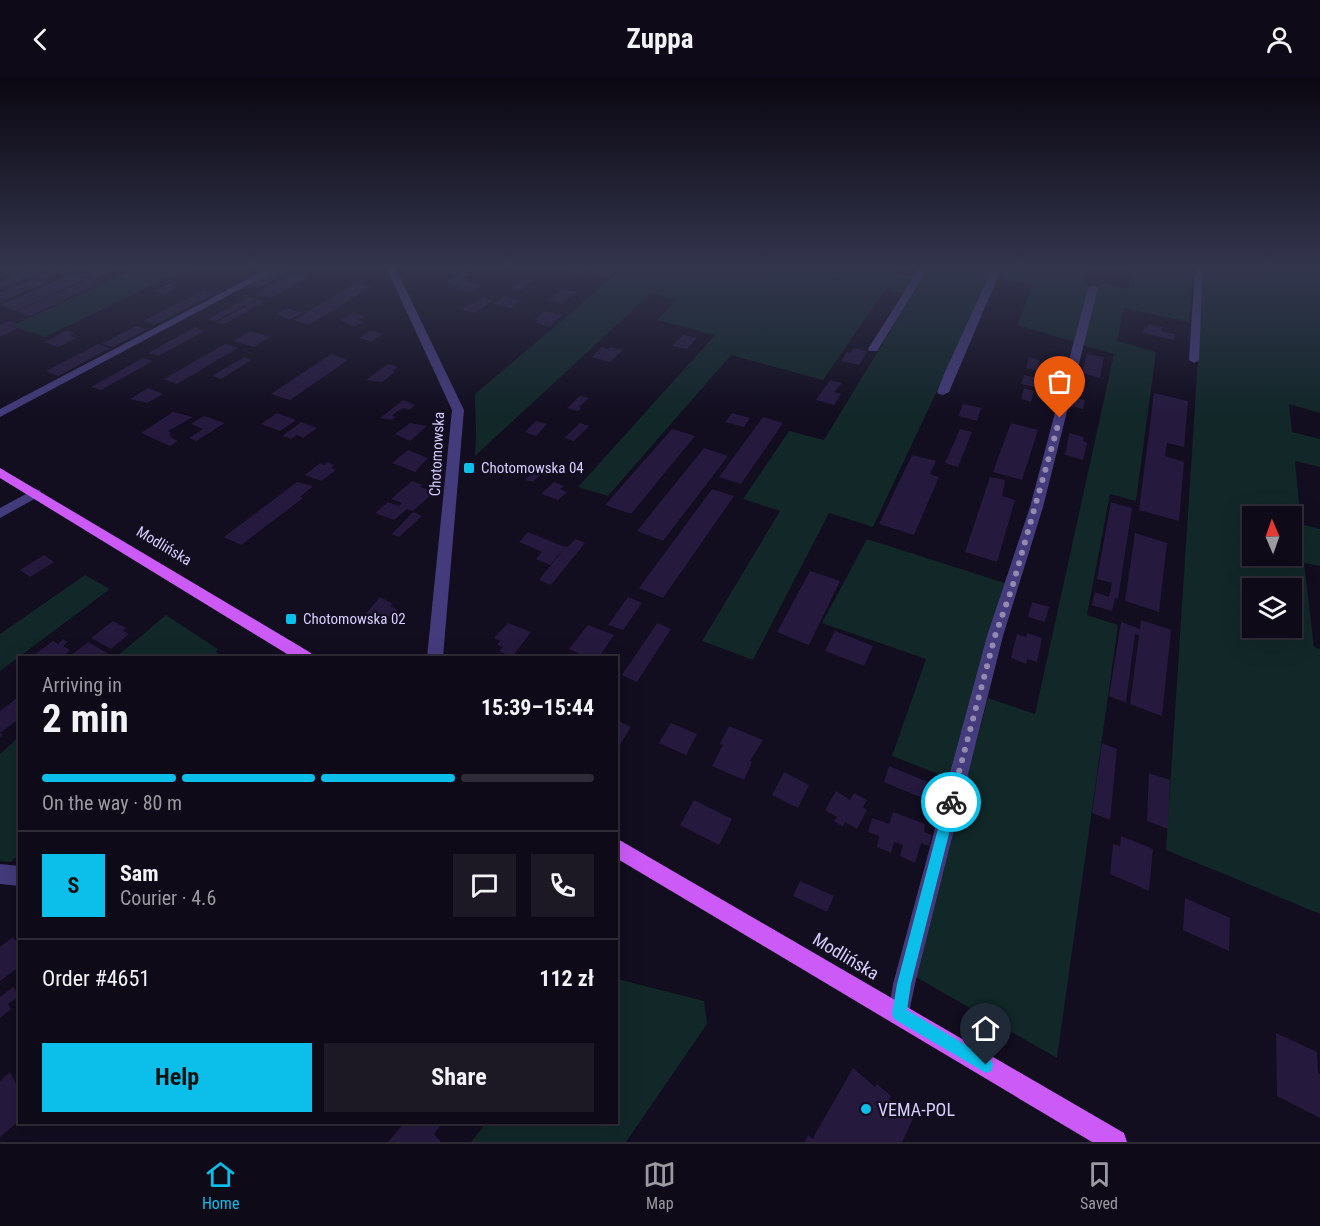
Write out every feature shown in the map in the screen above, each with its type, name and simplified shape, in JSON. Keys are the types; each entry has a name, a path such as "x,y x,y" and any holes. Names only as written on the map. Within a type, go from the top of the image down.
{"main road":[{"name":"Modlińska","path":"0,472 303,656"},
{"name":"Modlińska","path":"618,848 1115,1142"}],"street":[{"path":"0,414 184,317"},
{"name":"Chotomowska","path":"414,317 458,410 435,656"},
{"path":"873,349 894,317"},
{"path":"943,392 975,317"},
{"path":"899,1014 904,984 995,636 1012,588 1086,317"},
{"path":"1194,360 1196,317"},
{"path":"0,514 35,493"},
{"path":"0,874 18,876"}],"green space":[{"path":"31,317 87,317 45,337 11,326"},
{"path":"566,317 625,317 475,456 475,394"},
{"path":"660,317 867,317 823,380 731,355 608,496 578,487 715,335 657,320"},
{"path":"899,317 972,317 873,527 829,513 753,660 702,641 780,511 743,499 789,431 824,440"},
{"path":"1020,317 1082,317 1075,342 1017,325"},
{"path":"1090,317 1122,317 1117,341 1156,352 1136,501 1110,494 1087,615 1118,625 1057,1058 914,976 988,698 1035,714 1114,354 1082,345"},
{"path":"1164,317 1189,317 1189,322"},
{"path":"1201,317 1320,317 1320,413 1289,404 1292,432 1320,439 1320,467 1295,461 1299,506 1242,506 1242,566 1302,566 1302,524 1320,529 1320,566 1304,563 1314,647 1320,649 1320,914 1166,850"},
{"path":"867,539 1008,584 953,780 892,756 926,659 822,623"},
{"path":"85,575 110,589 0,671 0,634"},
{"path":"166,615 218,649 216,652 222,656 117,656"},
{"path":"18,738 18,855 11,862 0,861 0,754"},
{"path":"618,979 704,1001 707,1024 626,1142 471,1142 485,1124 618,1124"}],"building":[{"path":"151,317 170,317 154,325 142,321"},
{"path":"212,317 224,317 216,321 208,319"},
{"path":"227,317 238,317 224,324 217,322"},
{"path":"282,317 295,317 289,320"},
{"path":"300,317 323,317 309,325 294,320"},
{"path":"347,317 363,317 358,320 363,322 354,327 341,320"},
{"path":"537,317 560,317 550,327 536,323 539,320 534,319"},
{"path":"9,321 16,323 11,326 18,328 0,337 0,325"},
{"path":"1148,324 1162,327 1161,331 1175,334 1174,340 1143,333 1144,327 1147,328"},
{"path":"136,326 147,329 113,347 102,344"},
{"path":"195,327 205,331 158,356 148,353"},
{"path":"68,330 75,333 70,335 77,338 58,347 44,342"},
{"path":"250,331 270,337 254,347 234,341"},
{"path":"369,331 383,334 371,342 360,338"},
{"path":"683,335 697,338 687,349 672,346"},
{"path":"98,344 110,348 58,376 46,371"},
{"path":"225,344 238,348 177,384 164,379"},
{"path":"602,347 623,350 610,362 592,357"},
{"path":"854,348 868,351 859,365 841,361 847,352 850,353"},
{"path":"331,354 348,360 290,400 271,394"},
{"path":"1087,354 1104,357 1100,378 1082,373"},
{"path":"244,357 251,360 221,379 212,376"},
{"path":"1029,357 1040,360 1037,371 1026,368"},
{"path":"143,358 153,361 101,390 91,387"},
{"path":"388,364 398,367 382,382 366,380"},
{"path":"1024,375 1058,383 1056,389 1048,387 1047,390 1021,384"},
{"path":"830,380 842,383 834,392 841,394 834,405 816,400"},
{"path":"148,388 163,394 147,403 130,399"},
{"path":"1024,388 1034,391 1031,402 1021,399"},
{"path":"1154,393 1188,401 1184,447 1167,443 1165,456 1184,462 1179,521 1139,510"},
{"path":"580,396 589,398 579,407 581,408 578,411 567,408"},
{"path":"1070,397 1085,400 1083,409 1068,405"},
{"path":"403,400 415,405 409,410 404,408 396,412 392,416 396,417 392,420 380,418"},
{"path":"963,404 981,408 977,421 958,416"},
{"path":"173,412 193,417 168,431 172,436 170,437 178,441 170,446 141,433"},
{"path":"277,413 296,420 280,431 261,424"},
{"path":"732,413 750,418 744,427 725,422"},
{"path":"204,416 225,423 196,441 189,438 203,429 191,424"},
{"path":"763,417 783,423 741,484 719,477"},
{"path":"536,421 547,424 536,436 525,432"},
{"path":"301,422 317,428 303,438 297,435 291,439 282,436"},
{"path":"410,423 427,426 410,441 395,434"},
{"path":"580,423 589,426 574,441 564,438"},
{"path":"1011,423 1038,430 1022,480 993,472"},
{"path":"672,429 695,436 631,514 605,505"},
{"path":"960,429 972,432 958,467 945,463"},
{"path":"1069,433 1084,437 1083,441 1087,443 1083,460 1063,454 1066,452"},
{"path":"704,448 728,456 663,541 637,531"},
{"path":"408,450 428,458 415,472 392,463"},
{"path":"912,455 936,461 930,474 939,477 914,535 879,524"},
{"path":"328,462 334,465 331,468 336,470 321,481 305,475 320,463 324,465"},
{"path":"539,465 549,466 533,482 525,480"},
{"path":"990,477 1005,480 1002,496 1015,500 997,562 965,552"},
{"path":"412,481 434,492 413,511 407,509 394,520 375,513 388,502 399,506 402,503 391,499"},
{"path":"297,482 313,486 300,497 303,498 241,545 224,537"},
{"path":"554,482 564,486 560,489 567,492 558,500 541,494"},
{"path":"712,489 734,496 663,598 639,588"},
{"path":"1111,502 1132,508 1118,599 1115,598 1112,611 1092,605 1095,592 1109,597 1112,583 1097,579"},
{"path":"413,512 422,516 399,537 392,534"},
{"path":"528,532 565,547 550,565 536,559 542,552 519,542"},
{"path":"1135,533 1167,543 1159,612 1125,601"},
{"path":"575,539 585,543 551,585 539,580 566,546 568,547"},
{"path":"44,555 54,562 30,577 20,570"},
{"path":"810,571 840,581 809,645 777,632"},
{"path":"380,597 393,604 390,606 398,610 381,626 363,617"},
{"path":"628,597 642,603 623,630 608,625"},
{"path":"1032,602 1049,607 1045,622 1028,617"},
{"path":"1141,620 1171,630 1162,716 1130,704 1139,635 1135,634 1126,703 1109,696 1121,622 1140,629"},
{"path":"113,621 126,628 123,631 129,634 111,649 91,638"},
{"path":"508,623 531,632 513,656 499,651 503,647 497,645 500,641 494,638"},
{"path":"657,623 671,629 637,682 622,675"},
{"path":"588,625 614,635 600,656 582,656 569,649"},
{"path":"835,631 873,646 864,666 825,651"},
{"path":"1027,633 1042,638 1037,662 1027,659 1026,664 1011,658 1017,634 1026,637"},
{"path":"63,639 68,642 63,646 70,650 63,656 33,656 53,641 58,644"},
{"path":"88,642 109,654 107,656 70,656"},
{"path":"18,698 18,720 0,733 0,711"},
{"path":"618,721 631,727 618,748"},
{"path":"671,723 697,734 686,755 659,743"},
{"path":"729,726 763,740 750,761 752,762 744,780 712,766 723,745 720,744"},
{"path":"1102,743 1117,749 1110,820 1092,813"},
{"path":"889,766 945,789 941,806 884,782"},
{"path":"784,772 809,785 798,808 772,795"},
{"path":"1149,773 1170,780 1168,829 1147,821"},
{"path":"836,791 850,800 854,793 867,800 863,807 867,810 857,829 845,822 843,827 834,821 837,817 825,810"},
{"path":"694,800 732,819 719,845 680,825"},
{"path":"893,812 925,824 924,832 932,835 929,846 921,843 915,863 900,856 903,845 894,842 891,853 877,847 879,836 868,832 872,818 889,824"},
{"path":"1121,836 1153,849 1149,891 1110,874 1113,844 1120,846"},
{"path":"800,881 834,896 827,912 793,896"},
{"path":"1185,898 1230,918 1229,951 1183,930"},
{"path":"13,937 18,945 18,968 0,981 0,947"},
{"path":"13,987 18,994 8,1004 11,1009 0,1018 0,997"},
{"path":"1276,1033 1317,1052 1318,1073 1320,1074 1320,1118 1277,1096"},
{"name":"VEMA-POL","path":"853,1068 875,1087 877,1084 891,1096 889,1099 913,1119 902,1142 805,1142 808,1135 813,1139"},
{"path":"10,1072 18,1088 18,1122 0,1137 0,1081"},
{"path":"403,1124 441,1125 434,1134 441,1142 388,1142"}],"way so far":[{"path":"951,802 995,636 1012,588 1060,418"}],"place":[{"name":"Chotomowska 04","path":"469,468"},
{"name":"Chotomowska 02","path":"291,619"},
{"name":"VEMA-POL","path":"866,1109"}],"route":[{"path":"951,802 904,984 899,1014 986,1065"}]}
